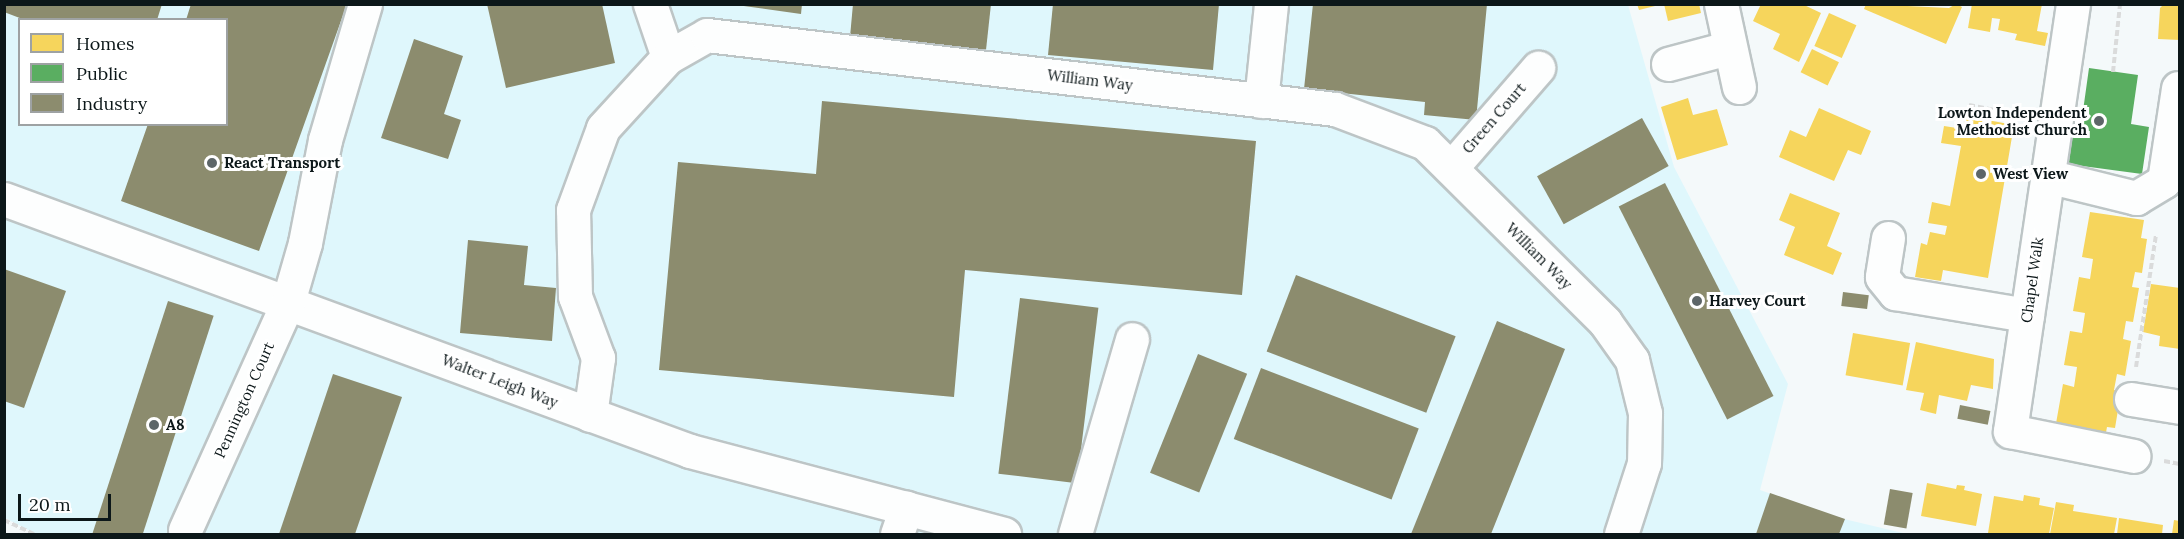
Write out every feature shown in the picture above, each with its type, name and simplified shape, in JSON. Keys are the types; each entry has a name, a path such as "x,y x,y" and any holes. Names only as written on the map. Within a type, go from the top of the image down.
{"street":[{"name":"Pennington Court","path":"184,530 288,302 305,243 325,140 365,4"},
{"path":"650,4 668,57"},
{"path":"1261,101 1271,4"},
{"path":"1721,4 1728,48 1739,87"},
{"name":"Chapel Walk","path":"2073,4 2010,431 2134,456"},
{"name":"William Way","path":"590,415 598,358 575,296 573,210 603,128 668,57 707,35 1335,109 1425,143 1605,322 1632,360 1645,413 1644,463 1621,534"},
{"path":"1668,64 1728,48"},
{"name":"Green Court","path":"1451,168 1538,68"},
{"path":"2047,176 2136,198 2164,181 2178,88"},
{"name":"Walter Leigh Way","path":"4,199 690,451 902,521 1004,534"},
{"path":"1888,238 1882,277 1895,293 2027,315"},
{"path":"1075,534 1132,339"},
{"path":"2131,399 2180,407"}],"path":[{"path":"2113,72 2120,4"},
{"path":"1969,105 2056,121"},
{"path":"2131,399 2156,235"},
{"path":"4,520 34,534"}],"shaded area":[{"path":"4,5 1628,5 1674,167 1788,384 1760,490 1844,519 1907,534 36,534 5,518"}],"building: Homes":[{"path":"1637,4 1659,4 1659,5 1639,10"},
{"path":"1664,4 1699,4 1701,13 1668,21"},
{"path":"1761,4 1802,4 1821,13 1799,62 1773,49 1780,34 1753,21"},
{"path":"1866,4 1949,8 1956,4 1962,7 1946,44 1864,9"},
{"path":"1972,4 2042,4 2037,31 2048,33 2045,46 2015,40 2017,34 1998,30 2000,19 1992,18 1990,32 1968,28"},
{"path":"2164,4 2180,4 2180,40 2158,39 2160,8"},
{"path":"1829,13 1856,25 1842,58 1814,46"},
{"path":"1812,49 1839,62 1828,86 1801,72"},
{"path":"1688,98 1693,115 1717,109 1728,145 1677,160 1661,107"},
{"path":"1819,108 1871,131 1861,155 1848,150 1834,181 1779,157 1790,130 1806,137"},
{"name":"West View","path":"1966,116 2014,125 1988,278 1943,270 1941,281 1915,277 1921,243 1927,245 1930,232 1945,235 1947,226 1928,223 1932,202 1950,206 1961,146 1941,143 1944,126 1963,129"},
{"path":"1790,193 1840,213 1827,246 1842,253 1833,275 1784,255 1795,227 1779,220"},
{"path":"2090,212 2144,220 2141,238 2147,239 2142,273 2135,272 2132,287 2139,288 2133,322 2126,321 2123,339 2131,341 2125,376 2117,374 2114,390 2121,392 2115,428 2107,427 2105,438 2055,429 2063,384 2074,387 2077,367 2064,365 2070,331 2082,333 2085,313 2073,311 2079,277 2090,279 2093,259 2082,257"},
{"path":"2151,284 2180,288 2180,349 2159,346 2160,336 2143,332"},
{"path":"1853,333 1910,343 1903,385 1846,375"},
{"path":"1916,342 1994,359 1993,389 1971,385 1967,401 1939,395 1936,414 1920,410 1924,393 1906,390"},
{"path":"1927,483 1956,489 1957,485 1965,486 1964,490 1982,494 1976,526 1921,516"},
{"path":"2024,495 2040,498 2039,505 2054,508 2049,534 1988,533 1994,496 2023,501"},
{"path":"2056,502 2074,505 2073,511 2117,518 2114,534 2050,534"},
{"path":"2119,518 2163,525 2162,534 2117,534"},
{"path":"2174,520 2180,521 2180,534 2172,534"}],"building: Public":[{"name":"Lowton Independent Methodist Church","path":"2089,68 2138,75 2131,124 2149,127 2142,174 2060,163 2067,116 2082,118"}],"building: Industry":[{"path":"4,4 162,4 158,18 20,18 4,12"},
{"name":"React Transport","path":"191,4 347,4 259,251 121,201 147,126 228,126 228,18 187,18"},
{"path":"487,4 602,4 615,63 506,88"},
{"path":"729,4 802,4 801,14"},
{"path":"853,4 991,4 986,50 850,37"},
{"path":"1053,4 1219,4 1213,70 1048,55"},
{"path":"1313,4 1487,4 1476,120 1424,115 1425,102 1304,89"},
{"path":"414,39 463,56 444,114 461,120 448,159 381,138"},
{"path":"822,101 1256,141 1242,295 965,270 954,397 659,370 678,162 816,174"},
{"path":"1642,118 1669,166 1564,224 1537,176"},
{"name":"Harvey Court","path":"1665,183 1774,396 1727,420 1619,207"},
{"path":"468,240 528,246 524,285 556,288 552,341 460,333"},
{"path":"4,269 66,291 24,408 4,401"},
{"path":"1296,275 1456,336 1426,413 1267,352"},
{"path":"1843,292 1869,295 1867,309 1841,306"},
{"path":"1020,298 1098,308 1077,483 998,474"},
{"name":"A8","path":"168,301 214,316 143,534 92,534"},
{"path":"1497,321 1565,349 1491,534 1411,534"},
{"path":"1198,354 1247,374 1199,493 1150,473"},
{"path":"1261,368 1419,429 1392,500 1234,439"},
{"path":"333,374 402,397 355,534 279,534"},
{"path":"1960,405 1990,411 1988,425 1957,419"},
{"path":"1890,489 1913,493 1906,528 1884,524"},
{"path":"1770,493 1845,519 1839,534 1756,534"}],"place":[{"name":"Lowton Independent Methodist Church","path":"2099,121"},
{"name":"React Transport","path":"212,163"},
{"name":"West View","path":"1981,174"},
{"name":"Harvey Court","path":"1697,301"},
{"name":"A8","path":"154,425"}]}
